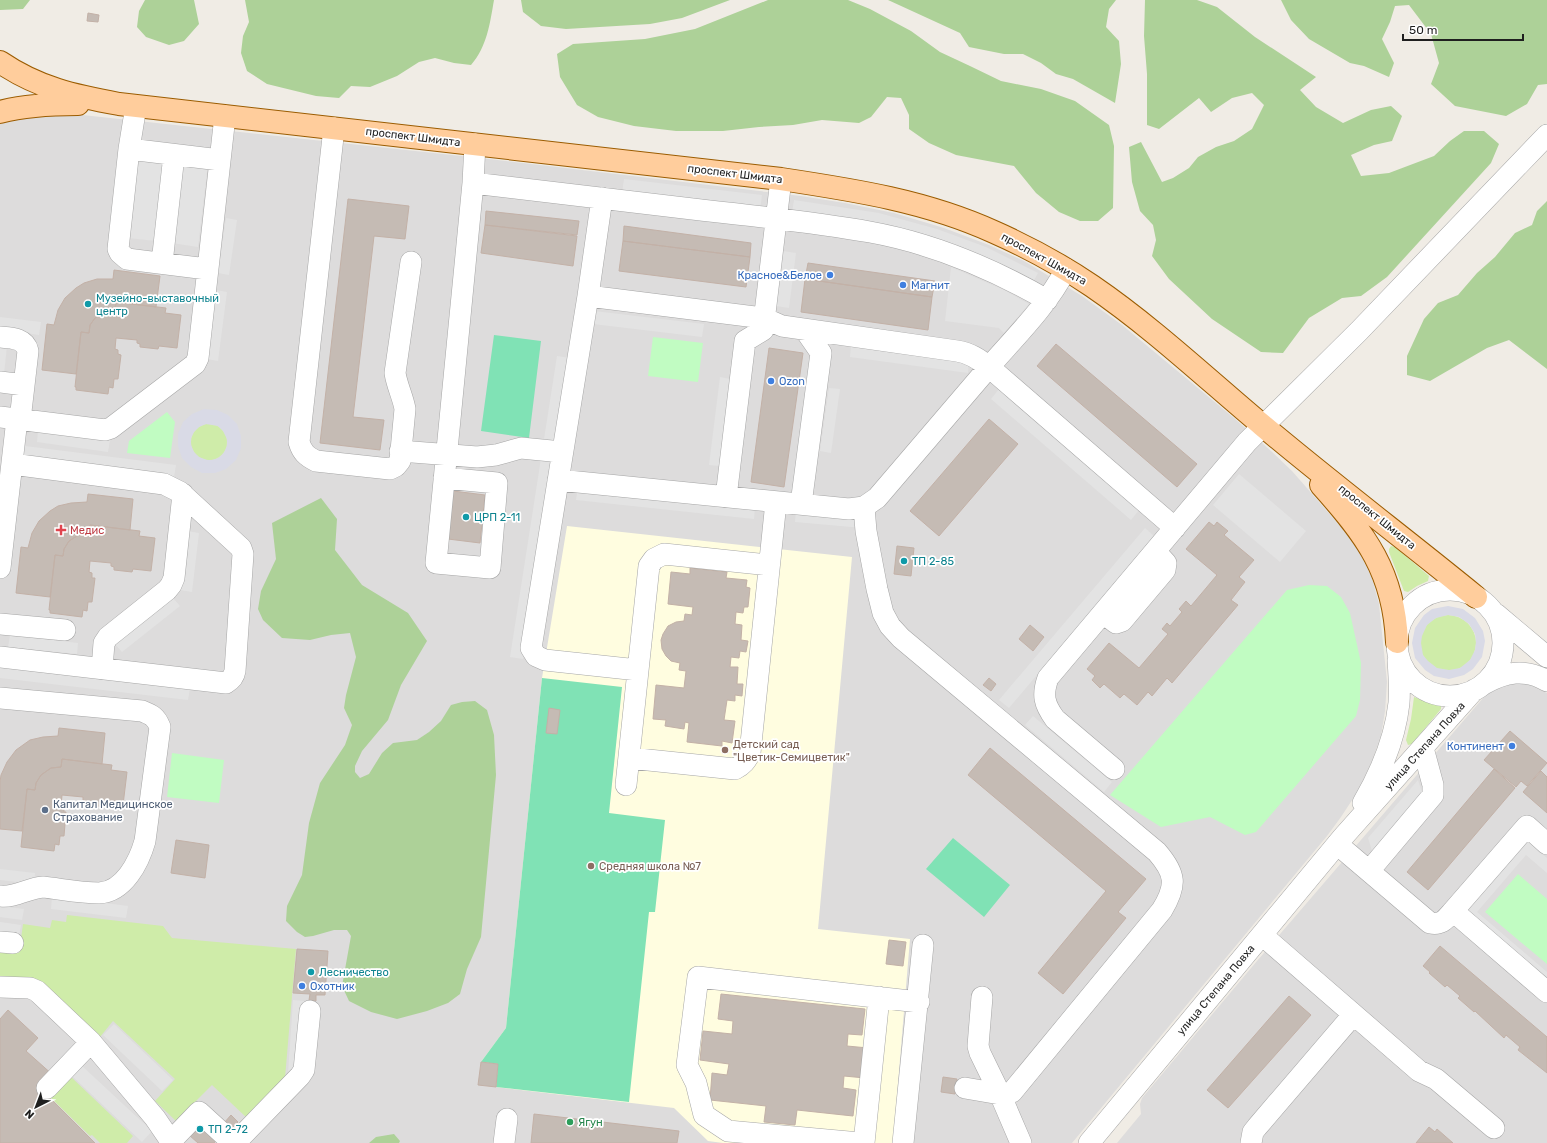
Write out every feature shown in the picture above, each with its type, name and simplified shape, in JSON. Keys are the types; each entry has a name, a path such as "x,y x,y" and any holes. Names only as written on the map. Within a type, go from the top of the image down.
{"main road":[{"name":"проспект Шмидта","path":"0,62 22,76 52,89 76,96 127,105 781,179 898,199 950,214 1024,246 1066,269 1122,308 1270,432 1484,603"},
{"name":"проспект Шмидта","path":"0,112 18,107 39,104 127,105"},
{"name":"проспект Шмидта","path":"1270,432 1353,522 1369,545 1379,563 1390,596 1396,621 1397,649"}],"street":[{"path":"127,105 129,149 118,249 127,259 207,269"},
{"path":"12,419 105,430 111,428 195,364 198,358 207,269 226,116"},
{"path":"334,128 299,442 301,449 306,456 316,461 390,469 396,466 400,461 405,409 395,373 411,262"},
{"path":"1114,769 1054,719 1048,710 1045,700 1044,690 1048,678 1175,528 1270,432 1359,331 1547,135"},
{"path":"444,478 497,483 490,568 436,563 446,455 473,183 475,144"},
{"path":"129,149 220,160"},
{"path":"162,263 174,155"},
{"path":"726,497 745,341 763,330 781,179"},
{"path":"473,183 776,218 870,232 916,244 974,263 1021,285 1047,300"},
{"path":"602,198 588,296 531,648 536,656 545,660 638,670"},
{"path":"558,480 850,509 864,507 877,498 1047,300 1057,287 1066,269"},
{"path":"588,296 764,318 782,326 805,330 968,353 990,367 1175,528"},
{"path":"801,504 821,353 805,330"},
{"path":"0,337 18,339 27,346 28,351 24,385 12,419 12,464 0,568"},
{"path":"0,382 24,385"},
{"path":"400,451 477,457 496,455 522,448 562,452"},
{"path":"0,657 226,683 234,676 243,554 241,548 182,494 164,484 12,464"},
{"path":"102,668 104,643 108,637 171,585 174,578 182,494"},
{"path":"629,758 735,769 742,766 746,761 750,753 776,502"},
{"path":"864,507 866,531 877,589 883,613 890,626 914,648 1157,852 1168,866 1172,881 1170,896 1162,910 1012,1092 1000,1094 965,1088"},
{"path":"179,532 200,510"},
{"path":"626,786 647,573 649,566 654,559 664,554 770,565"},
{"path":"1547,657 1484,603 1463,591 1436,591 1423,597 1412,605 1404,616 1398,629 1397,649 1406,673 1415,683 1426,690 1439,695 1453,696 1477,688 1495,678 1513,672 1523,672 1547,681"},
{"path":"1477,688 1495,671 1502,651 1501,630 1484,603"},
{"path":"0,624 65,630"},
{"name":"улица Степана Повха","path":"1340,841 1380,771 1392,741 1399,702 1397,649"},
{"name":"улица Степана Повха","path":"1089,1143 1340,841 1477,688"},
{"path":"0,698 142,711 153,715 157,719 160,727 145,841 142,853 128,875 110,891 99,893 43,886 35,887 12,895 0,896"},
{"path":"1369,871 1433,795 1433,785 1422,748"},
{"path":"1340,841 1369,871 1430,923 1438,924 1444,921 1527,826 1547,844"},
{"path":"1453,911 1547,992"},
{"path":"1262,935 1419,1071 1436,1079 1494,1128"},
{"path":"904,1143 919,1002 923,945"},
{"path":"860,1143 728,1131 704,1115 696,1083 687,1065 698,977 919,1002"},
{"path":"0,987 30,988 36,991 91,1042 156,1118 171,1142 199,1112 234,1143 300,1076 304,1070 310,1010"},
{"path":"864,1143 879,997"},
{"path":"982,998 978,1046 1021,1143"},
{"path":"1251,1143 1253,1132 1353,1015"},
{"path":"47,1088 91,1042"},
{"path":"504,1143 507,1119"}],"shaded area":[{"path":"64,113 489,159 801,196 894,213 944,228 989,245 1024,261 1082,296 1122,325 1234,418 1292,471 1341,527 1360,553 1372,578 1379,604 1387,682 1385,711 1381,736 1372,761 1358,791 1327,836 1072,1143 0,1143 0,122 18,116"},
{"path":"138,155 166,159 156,241 128,238"},
{"path":"182,161 208,164 198,247 172,243"},
{"path":"624,179 762,195 760,210 622,193"},
{"path":"794,200 879,213 937,229 986,247 1038,273 1032,284 792,212"},
{"path":"226,218 237,220 229,275 218,273"},
{"path":"783,251 796,253 789,308 776,306"},
{"path":"951,267 1004,290 1029,304 1004,333 999,328 945,321"},
{"path":"216,290 227,292 218,361 207,359"},
{"path":"594,311 704,324 702,337 593,324"},
{"path":"0,317 41,322 39,335 0,329"},
{"path":"0,345 7,346 4,374 0,373"},
{"path":"851,345 969,360 968,373 850,357"},
{"path":"557,356 570,358 523,659 510,657"},
{"path":"720,377 730,379 720,466 709,465"},
{"path":"829,388 840,389 831,453 820,451"},
{"path":"999,389 1139,510 1131,520 991,399"},
{"path":"204,409 217,410 228,415 237,424 241,436 241,448 236,460 226,469 215,473 202,473 191,467 182,458 178,446 178,434 183,422 192,414","holes":["206,424 218,426 223,431 227,439 227,446 224,453 219,458 212,460 199,457 194,452 191,445 191,438 194,432 199,427"]},
{"path":"38,431 110,440 108,452 37,442"},
{"path":"17,445 176,465 174,477 15,457"},
{"path":"1239,474 1306,531 1280,562 1213,505"},
{"path":"578,487 755,507 754,519 576,500"},
{"path":"796,510 864,517 863,528 795,522"},
{"path":"567,526 852,557 818,929 910,939 893,1143 723,1143 708,1141 674,1108 496,1087 498,1064 481,1062 506,1028 542,678"},
{"path":"1145,528 1154,536 1009,708 999,700"},
{"path":"187,531 199,533 192,592 180,590"},
{"path":"172,597 180,606 122,652 114,643"},
{"path":"1448,606 1463,609 1475,618 1483,631 1485,641 1482,657 1473,669 1464,675 1449,679 1434,676 1425,670 1415,658 1412,643 1415,628 1424,615 1432,609","holes":["1448,615 1459,617 1469,624 1475,634 1475,650 1470,660 1460,668 1449,670 1437,668 1423,655 1421,643 1422,636 1427,625 1436,618"]},
{"path":"10,635 78,643 77,654 8,647"},
{"path":"0,665 190,688 188,700 0,678"},
{"path":"1524,682 1547,693 1547,1143 1117,1143 1141,1114 1140,1104 1142,1098 1257,961 1483,698 1491,691 1506,684"},
{"path":"1033,716 1112,782 1104,792 1025,725"},
{"path":"1418,780 1423,795 1373,854 1368,838"},
{"path":"1525,839 1547,858 1547,873 1526,855 1477,912 1547,972 1547,985 1462,912"},
{"path":"0,869 35,873 34,884 0,880"},
{"path":"52,896 128,906 126,918 51,909"},
{"path":"0,906 24,909 22,920 0,917"},
{"path":"0,922 21,925 19,936 0,934"},
{"path":"293,1000 304,1001 298,1075 288,1074"},
{"path":"114,1024 173,1080 162,1091 103,1035"},
{"path":"81,1065 152,1131 142,1142 71,1075"}],"green space":[{"path":"0,0 30,0 23,9 0,10"},
{"path":"145,0 194,0 199,24 184,41 169,45 146,37 137,27 139,11"},
{"path":"245,0 494,0 484,43 471,65 454,63 435,58 419,62 397,76 370,87 351,86 339,98 316,96 267,84 247,71 241,53 243,36 249,22"},
{"path":"521,0 730,0 682,18 650,24 566,29 541,26 523,12"},
{"path":"768,0 848,0 870,9 911,31 940,52 1001,81 1041,89 1075,101 1109,125 1114,146 1113,208 1098,221 1080,221 1059,212 1036,193 1014,166 956,155 929,143 909,129 909,115 901,98 887,97 871,117 859,123 822,120 793,125 723,131 676,131 634,126 598,117 577,105 560,77 557,54 573,44 645,39 695,29"},
{"path":"888,0 1116,0 1109,9 1106,27 1119,41 1121,64 1115,103 1073,79 1056,74 1041,63 1023,54 1004,54 969,47 960,33"},
{"path":"1145,0 1197,0 1217,7 1255,37 1316,77 1300,90 1316,107 1343,123 1371,110 1391,106 1402,116 1392,141 1374,145 1351,155 1361,176 1389,173 1434,156 1450,141 1464,131 1484,131 1499,144 1491,163 1387,277 1361,296 1342,298 1309,318 1283,353 1261,352 1212,319 1169,279 1152,256 1156,240 1153,225 1140,211 1132,182 1129,147 1141,142 1162,182 1173,178 1189,168 1198,157 1216,147 1234,141 1252,129 1264,105 1252,93 1232,98 1211,112 1199,98 1159,129 1147,125 1147,74 1144,36"},
{"path":"1281,0 1547,0 1547,84 1538,85 1527,104 1506,116 1455,106 1431,84 1439,63 1431,34 1409,5 1395,6 1390,22 1382,39 1394,63 1389,77 1364,66 1350,63 1309,39 1291,20"},
{"path":"1547,201 1547,369 1509,340 1487,348 1430,381 1407,375 1407,356 1424,319 1438,303 1458,295 1477,273 1495,257 1515,233 1532,225 1537,211"},
{"path":"494,335 541,341 529,438 481,431"},
{"path":"653,337 703,343 698,382 648,376"},
{"path":"167,412 175,422 170,458 127,453 129,441"},
{"path":"213,424 222,429 226,435 226,449 222,455 213,460 205,460 196,455 192,449 191,438 196,429 202,425"},
{"path":"321,498 337,519 335,550 362,585 408,613 427,641 401,685 388,720 362,751 355,766 355,772 360,778 369,774 382,753 393,743 417,740 441,721 451,705 462,702 475,701 487,710 494,735 496,775 481,937 467,969 460,994 448,1003 427,1011 397,1019 371,1012 349,1001 342,986 351,936 347,930 334,930 305,937 297,932 286,921 287,906 302,875 309,823 320,783 345,745 352,725 344,708 356,657 350,633 331,635 310,640 282,638 263,620 258,609 261,591 276,559 272,523"},
{"path":"1391,546 1395,547 1429,576 1428,581 1408,592 1404,591 1389,552"},
{"path":"1309,585 1327,586 1341,597 1350,613 1361,663 1360,700 1356,716 1256,832 1245,835 1210,817 1161,827 1110,795 1287,590"},
{"path":"1448,615 1459,617 1468,623 1474,632 1476,643 1474,654 1468,663 1459,669 1448,671 1437,669 1428,663 1422,654 1420,643 1422,632 1428,623 1437,617"},
{"path":"542,678 622,687 609,813 665,820 655,912 649,912 629,1102 496,1087 498,1064 481,1062 506,1028"},
{"path":"1414,697 1441,706 1441,709 1412,744 1408,745 1406,740"},
{"path":"172,753 224,760 219,803 167,797"},
{"path":"953,838 1010,885 984,917 926,869"},
{"path":"1518,874 1547,899 1547,964 1485,912"},
{"path":"67,915 163,926 172,938 296,949 285,1078 247,1118 212,1085 176,1121 155,1101 175,1079 113,1021 100,1037 0,978 0,950 19,953 23,924 50,928 52,920 66,922"},
{"path":"69,1075 133,1136 127,1143 100,1143 92,1135 90,1136 47,1094"},
{"path":"394,1134 400,1141 399,1143 369,1143 376,1137"}],"building":[{"path":"88,13 99,15 98,22 87,21"},
{"path":"348,199 409,206 405,239 374,236 353,417 384,420 380,450 320,443"},
{"path":"486,211 579,221 577,235 485,225"},
{"path":"485,225 577,236 573,266 481,253"},
{"path":"624,226 751,243 750,257 623,241"},
{"path":"623,241 750,257 746,287 619,271"},
{"path":"808,263 935,281 932,297 805,279"},
{"path":"114,270 160,276 156,307 116,302 115,310 106,311 95,318 90,325 89,333 81,332 76,374 42,370 47,324 54,325 58,310 65,298 84,283 97,279 113,279"},
{"path":"805,279 932,297 928,330 801,312"},
{"path":"116,302 166,308 165,313 181,315 177,348 159,346 158,349 140,347 137,340 116,338 115,349 118,350 118,354 121,355 118,379 114,379 113,388 109,387 108,394 76,390 75,387 81,332 89,333 90,325 95,318 106,311 115,310"},
{"path":"1056,344 1197,464 1177,487 1037,366"},
{"path":"769,348 803,353 784,487 751,482"},
{"path":"989,419 1018,444 939,536 910,511"},
{"name":"ЦРП 2-11","path":"453,491 485,495 480,543 448,539"},
{"path":"88,494 133,499 130,530 90,525 89,533 80,534 69,541 64,549 63,556 55,555 50,597 16,593 21,547 28,548 32,533 39,521 58,506 87,502"},
{"path":"1209,522 1214,526 1217,522 1228,531 1224,535 1254,560 1239,577 1245,582 1231,600 1238,605 1172,683 1167,678 1152,696 1148,692 1137,705 1124,694 1120,698 1104,684 1100,688 1092,680 1095,676 1087,669 1109,643 1139,668 1168,634 1162,629 1167,623 1170,626 1182,612 1179,609 1186,601 1191,606 1217,575 1186,549"},
{"path":"90,525 140,531 139,536 155,538 151,571 133,569 132,572 114,570 111,563 90,561 89,572 92,573 92,578 95,578 92,602 88,602 87,611 83,610 82,617 50,613 49,610 55,555 63,556 64,549 69,541 80,534 89,533"},
{"name":"ТП 2-85","path":"897,546 914,548 911,576 894,574"},
{"path":"690,568 727,572 726,578 747,580 746,587 750,588 748,607 744,607 743,613 736,612 735,624 742,625 741,640 748,641 746,652 740,651 739,658 731,657 730,667 738,667 737,684 743,684 742,696 735,695 735,701 727,700 724,720 735,721 732,743 722,741 722,746 687,742 689,723 685,722 684,729 665,726 666,720 653,719 656,685 684,688 686,671 679,670 680,663 671,661 666,656 662,649 661,640 668,626 676,622 684,621 685,614 692,615 693,607 668,604 671,572 690,574"},
{"path":"1030,625 1044,637 1033,651 1019,639"},
{"path":"989,678 996,684 991,691 983,685"},
{"path":"549,708 560,710 557,734 546,733"},
{"path":"59,728 105,733 102,764 62,759 61,767 51,768 41,775 36,783 35,790 27,789 22,831 0,829 0,782 1,775 7,762 16,750 30,740 58,736"},
{"name":"Континент","path":"1510,731 1547,763 1527,786 1521,781 1516,787 1484,760"},
{"path":"990,748 1146,879 1118,912 1126,918 1063,994 1038,973 1106,891 968,775"},
{"path":"62,759 112,765 111,770 127,772 123,805 105,803 104,807 86,804 83,797 62,795 61,806 64,807 64,812 66,812 64,836 60,836 59,845 55,844 54,851 21,847 27,789 35,790 36,783 41,775 51,768 61,767"},
{"path":"1494,769 1515,788 1428,890 1407,872"},
{"path":"1541,771 1547,777 1547,813 1523,792"},
{"path":"176,840 209,845 205,878 171,873"},
{"path":"889,940 906,942 903,966 886,964"},
{"path":"1440,946 1547,1037 1547,1073 1518,1050 1520,1047 1506,1035 1504,1038 1475,1011 1474,1012 1458,998 1460,996 1447,985 1445,987 1423,966"},
{"name":"Лесничество","path":"297,949 328,951 325,995 316,995 316,1001 309,1000 310,994 293,993"},
{"path":"721,994 865,1009 862,1035 848,1034 847,1046 868,1048 865,1078 844,1076 843,1088 856,1090 853,1116 797,1110 795,1125 764,1122 766,1106 710,1100 712,1073 727,1075 729,1064 700,1060 703,1031 732,1034 733,1021 718,1019"},
{"path":"1289,996 1311,1015 1228,1108 1207,1090"},
{"path":"8,1010 38,1038 26,1051 54,1076 42,1090 95,1143 0,1143 0,1019"},
{"path":"481,1062 498,1064 496,1087 478,1085"},
{"path":"943,1077 957,1079 955,1094 941,1092"},
{"name":"Ягун","path":"534,1114 679,1131 677,1143 531,1143"},
{"path":"231,1115 238,1122 231,1129 224,1123"},
{"name":"ТП 2-72","path":"199,1123 217,1139 214,1143 198,1143 189,1135"},
{"path":"1429,1127 1435,1132 1437,1129 1453,1143 1416,1143"}],"place":[{"name":"Красное&Белое","path":"830,275"},
{"name":"Магнит","path":"903,285"},
{"name":"Музейно-выставочный центр","path":"88,304"},
{"name":"Ozon","path":"771,381"},
{"name":"ЦРП 2-11","path":"466,517"},
{"name":"Медис","path":"61,530"},
{"name":"ТП 2-85","path":"904,561"},
{"name":"Континент","path":"1512,746"},
{"name":"Детский сад \"Цветик-Семицветик\"","path":"725,750"},
{"name":"Капитал Медицинское Страхование","path":"45,810"},
{"name":"Средняя школа №7","path":"591,866"},
{"name":"Лесничество","path":"311,972"},
{"name":"Охотник","path":"302,986"},
{"name":"Ягун","path":"570,1122"},
{"name":"ТП 2-72","path":"200,1129"}]}
